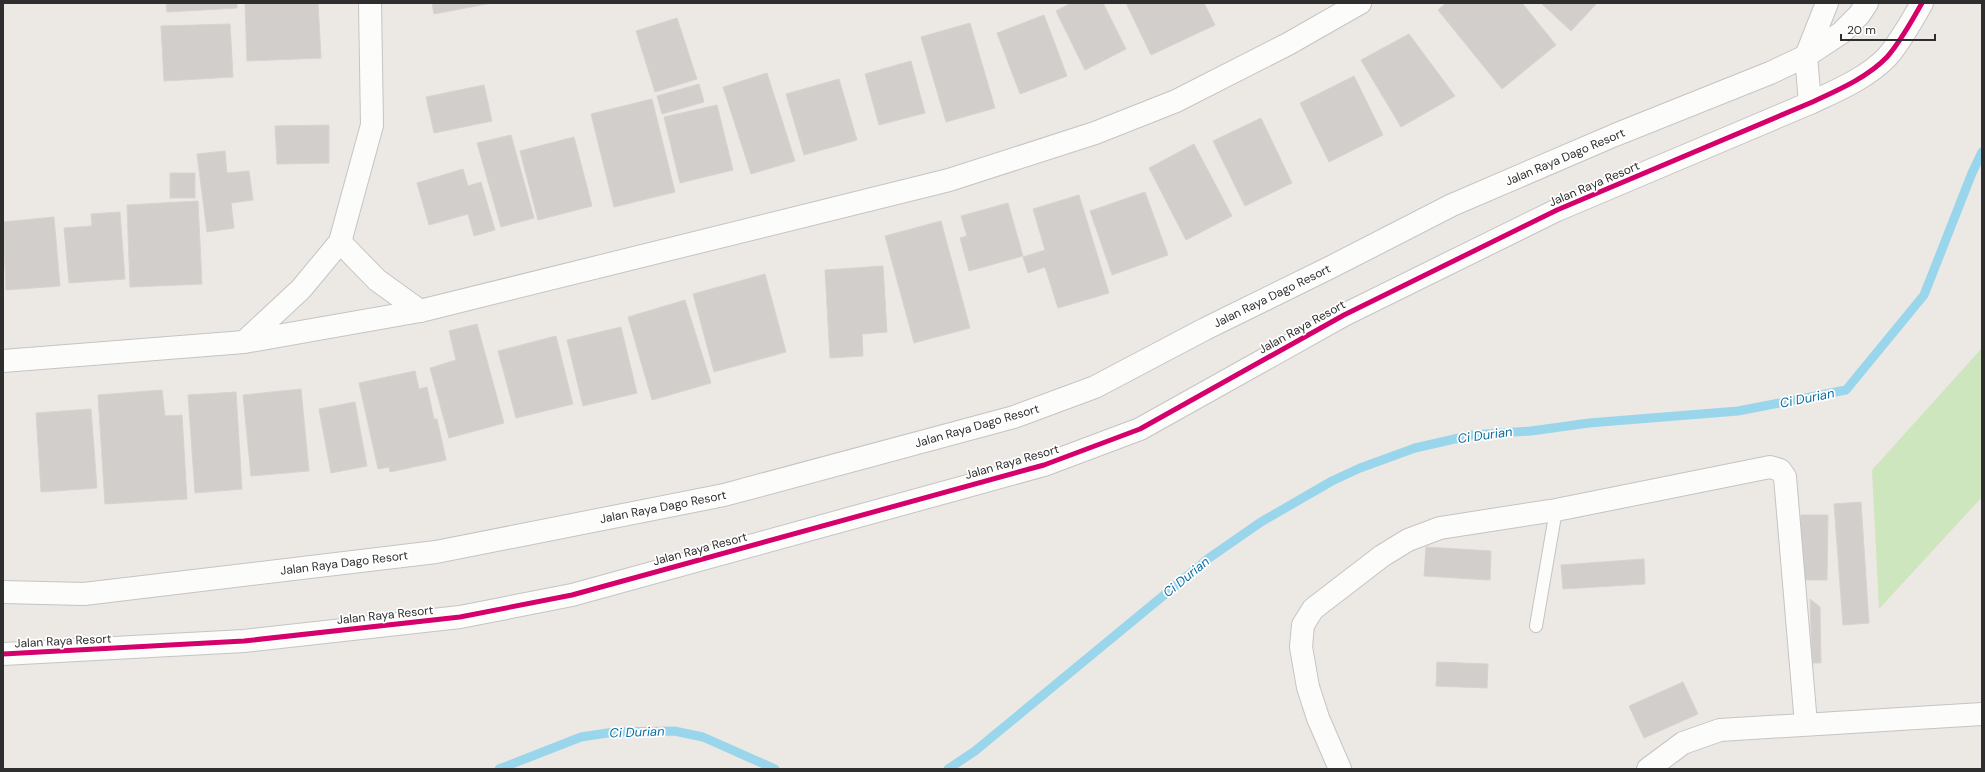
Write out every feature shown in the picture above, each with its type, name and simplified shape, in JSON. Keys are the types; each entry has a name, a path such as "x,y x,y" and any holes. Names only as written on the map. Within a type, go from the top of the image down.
{"street":[{"path":"244,342 301,289 340,242 372,125 370,3"},
{"path":"3,361 244,342 420,311 949,180 1095,133 1176,101 1288,44 1360,3"},
{"path":"1810,103 1806,56 1827,3"},
{"name":"Jalan Raya Dago Resort","path":"3,592 84,594 436,552 724,495 1014,417 1095,387 1205,329 1452,205 1615,135 1770,73 1806,56 1841,33 1859,15 1867,3"},
{"name":"Jalan Raya Resort","path":"3,654 244,641 460,617 572,595 1044,464 1140,429 1344,315 1557,210 1810,103 1864,74 1886,58 1905,33 1922,3"},
{"path":"340,242 377,280 420,311"},
{"path":"1340,769 1318,718 1308,687 1301,647 1303,625 1313,609 1382,556 1408,540 1440,528 1556,510 1770,467 1780,470 1785,477 1806,724"},
{"path":"1648,769 1683,743 1720,730 1982,714"}],"lane":[{"path":"1536,626 1556,510"}],"green space":[{"path":"1982,348 1982,497 1879,609 1872,470"}],"building":[{"path":"166,3 237,3 237,8 167,12"},
{"path":"245,3 318,3 321,58 247,61"},
{"path":"432,3 492,3 434,14"},
{"path":"1071,3 1103,3 1126,49 1085,70 1056,11"},
{"path":"1126,3 1204,3 1215,25 1151,55"},
{"path":"1446,3 1522,3 1556,45 1502,89 1438,10"},
{"path":"1541,3 1597,3 1571,31"},
{"path":"1044,15 1067,76 1020,94 997,33"},
{"path":"677,18 697,79 655,92 636,31"},
{"path":"970,23 995,108 946,122 921,37"},
{"path":"230,24 233,77 164,81 161,26"},
{"path":"1409,34 1455,96 1401,127 1361,60"},
{"path":"911,61 925,113 879,125 865,74"},
{"path":"767,73 795,161 751,174 723,87"},
{"path":"1354,76 1383,135 1329,162 1300,103"},
{"path":"839,79 857,140 804,155 786,94"},
{"path":"699,84 704,102 662,114 657,96"},
{"path":"484,85 492,121 434,133 426,97"},
{"path":"652,99 675,192 614,207 591,114"},
{"path":"717,105 733,170 680,183 664,117"},
{"path":"1261,118 1292,183 1245,206 1213,141"},
{"path":"329,125 329,163 277,164 275,126"},
{"path":"511,135 534,218 501,227 477,143"},
{"path":"574,137 592,206 538,220 520,151"},
{"path":"1194,144 1232,216 1186,240 1149,168"},
{"path":"225,151 227,173 249,171 253,200 231,203 234,228 207,232 197,154"},
{"path":"463,169 468,186 481,182 495,230 474,236 468,214 429,225 417,183"},
{"path":"170,173 195,173 195,198 170,198"},
{"path":"1145,192 1168,255 1112,275 1090,211"},
{"path":"1079,195 1109,293 1058,308 1045,267 1028,273 1023,257 1045,250 1033,209"},
{"path":"198,201 202,284 130,287 127,205"},
{"path":"1008,203 1023,256 969,271 960,238 967,236 961,216"},
{"path":"120,212 125,279 69,283 64,228 92,226 91,214"},
{"path":"54,217 60,286 6,290 3,222"},
{"path":"941,221 970,328 914,343 885,236"},
{"path":"883,266 887,332 862,334 863,356 830,358 825,270"},
{"path":"765,274 786,352 714,372 693,294"},
{"path":"685,300 711,383 652,400 628,317"},
{"path":"477,324 504,423 449,438 430,368 456,360 449,331"},
{"path":"621,327 637,393 583,406 567,340"},
{"path":"556,336 573,404 516,418 498,351"},
{"path":"415,371 419,389 427,387 434,419 437,419 446,460 390,472 389,467 378,469 359,383"},
{"path":"301,389 309,471 251,476 243,395"},
{"path":"162,390 165,416 182,415 187,499 105,504 98,395"},
{"path":"236,392 242,489 195,493 188,395"},
{"path":"355,402 367,466 331,473 319,409"},
{"path":"91,409 97,488 41,492 36,413"},
{"path":"1861,502 1869,623 1843,625 1834,504"},
{"path":"1801,515 1828,515 1827,580 1800,580"},
{"path":"1426,547 1491,551 1490,580 1424,576"},
{"path":"1644,559 1645,584 1563,589 1561,565"},
{"path":"1810,599 1820,607 1821,663 1812,663"},
{"path":"1437,662 1488,664 1487,688 1436,686"},
{"path":"1683,682 1698,714 1644,738 1629,706"}],"waterway":[{"name":"Ci Durian","path":"948,769 975,751 1209,558 1261,522 1332,481 1360,468 1415,448 1472,435 1531,431 1589,423 1738,411 1846,390 1924,295 1972,173 1982,152"},
{"name":"Ci Durian","path":"499,769 581,737 614,732 674,731 703,737 775,769"}],"cycle path":[{"path":"3,654 244,641 460,617 572,595 1044,465 1140,429 1344,315 1557,210 1810,103 1861,78 1879,65 1892,51 1922,3"}]}
